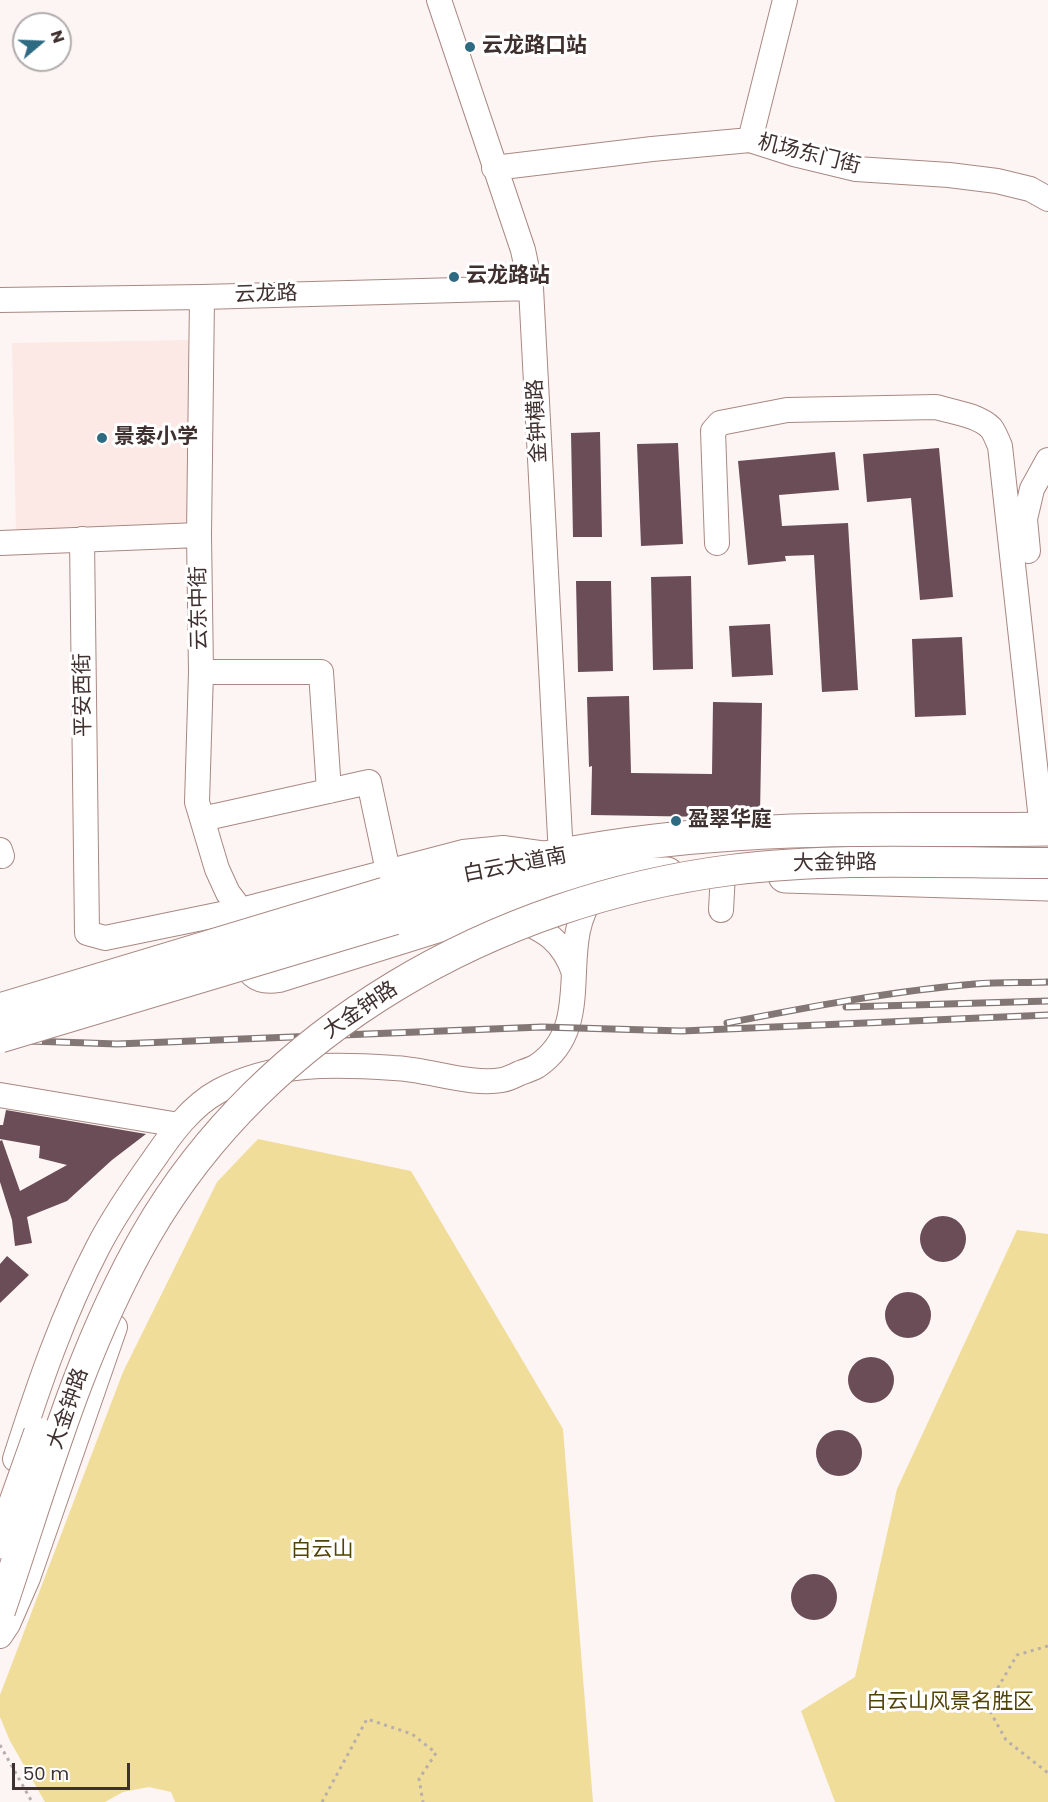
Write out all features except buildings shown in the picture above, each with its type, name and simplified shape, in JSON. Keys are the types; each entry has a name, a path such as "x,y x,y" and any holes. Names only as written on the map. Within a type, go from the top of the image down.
{"highway":[{"name":"白云大道南","path":"0,1010 389,894 561,856 708,835 850,831 1046,834"},
{"name":"白云大道南","path":"0,1036 389,894 514,892 617,877 723,873 1048,884"}],"main road":[{"name":"大金钟路","path":"0,1543 70,1348 105,1270 131,1222 186,1140 216,1107 270,1054 342,998 425,948 493,916 581,884 668,862 796,846 1046,834"},
{"name":"大金钟路","path":"0,1611 88,1355 148,1232 208,1145 283,1069 335,1026 417,974 499,933 568,906 649,885 728,871 796,864 1048,863"}],"street":[{"name":"金钟横路","path":"439,0 523,250 531,288 561,856"},
{"path":"750,140 784,0"},
{"name":"机场东门街","path":"494,168 750,140 794,154 856,169 949,175 997,182 1030,189 1048,199"},
{"name":"云龙路","path":"0,300 531,288"},
{"name":"云东中街","path":"202,297 199,535 201,672 197,802 217,869 228,893 241,910"},
{"path":"717,543 713,431 720,423 787,410 936,407 983,422 992,429 1000,446 1046,834"},
{"path":"1048,460 1032,489 1024,519 1048,736"},
{"path":"0,543 199,535"},
{"name":"平安西街","path":"82,539 87,933 105,938 241,910"},
{"path":"201,672 321,672 329,791"},
{"path":"202,819 369,782 389,894 241,910 234,918 232,927 239,953 247,970 257,979 267,982 617,877"},
{"path":"721,910 723,873"},
{"path":"0,1504 35,1398 70,1308 98,1247 132,1190 179,1125 216,1092 251,1076 312,1065 408,1068 468,1080 502,1080 536,1067 560,1043 571,1019 580,918 600,886 617,877"},
{"path":"502,911 542,929 558,943 569,959 574,974"},
{"path":"0,1636 8,1624 28,1578 111,1337 133,1287 161,1238 199,1181 235,1135 266,1098 293,1074 312,1065"},
{"path":"0,1095 179,1125"}],"path":[{"path":"1048,1646 1017,1655 987,1706 1006,1740 1048,1773"},
{"path":"322,1802 367,1719 412,1734 436,1753 419,1779 423,1802"},
{"path":"0,1745 32,1802"}],"shaded area":[{"name":"景泰小学","path":"189,340 193,534 16,537 12,343"}],"green space":[{"name":"白云山","path":"258,1139 411,1171 563,1429 593,1802 175,1802 171,1792 149,1787 123,1792 105,1802 45,1802 10,1741 0,1717 0,1695 123,1372 217,1182"},
{"name":"白云山风景名胜区","path":"1017,1230 1048,1234 1048,1802 835,1802 801,1711 855,1677 897,1489"}],"railway":[{"path":"727,1023 820,1005 944,987 984,983 1048,982"},
{"path":"846,1007 1048,1001"},
{"path":"0,1040 117,1044 542,1027 682,1031 1048,1015"}],"place":[{"name":"云龙路口站","path":"470,47"},
{"name":"云龙路站","path":"454,277"},
{"name":"景泰小学","path":"102,438"},
{"name":"盈翠华庭","path":"676,821"}]}
